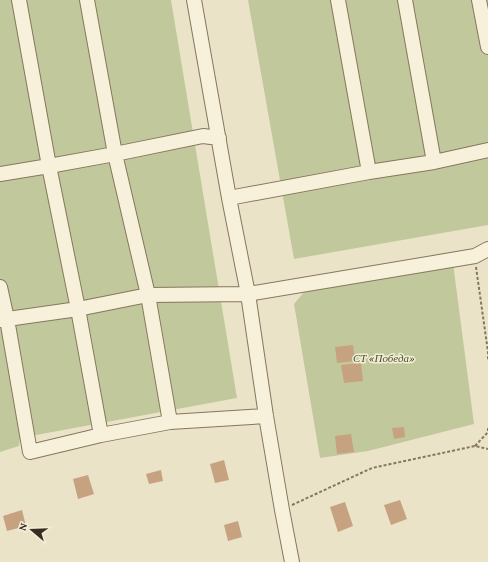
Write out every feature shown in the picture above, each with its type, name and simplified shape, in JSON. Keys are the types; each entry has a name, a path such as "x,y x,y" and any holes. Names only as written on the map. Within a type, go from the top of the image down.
{"street":[{"path":"19,0 49,166 78,309 101,435"},
{"path":"87,0 115,154 148,295 170,422"},
{"path":"194,0 229,198 248,294 266,416 292,562"},
{"path":"338,0 369,172"},
{"path":"405,0 434,162"},
{"path":"479,0 488,47"},
{"path":"0,174 115,154 203,136 219,138"},
{"path":"229,198 369,172 434,162 488,150"},
{"path":"3,320 78,309 148,295 248,294 475,256 488,249"},
{"path":"0,287 3,320 30,452 101,435 170,422 266,416"}],"path":[{"path":"475,256 488,351 488,361"},
{"path":"475,446 488,432 488,428"},
{"path":"282,510 372,468 475,446 488,449"}],"green space":[{"path":"0,0 171,0 237,398 20,438 19,446 0,452"},
{"path":"248,0 488,0 488,225 294,259"},
{"name":"СТ «Победа»","path":"453,263 474,424 368,451 320,458 294,304 304,292"}],"building":[{"path":"353,345 355,361 337,363 335,347"},
{"path":"361,363 363,381 344,383 341,365"},
{"path":"404,427 405,437 394,439 392,428"},
{"path":"351,434 354,452 337,454 335,436"},
{"path":"224,460 229,480 215,483 210,464"},
{"path":"161,470 163,481 149,484 146,474"},
{"path":"88,475 94,494 78,499 73,479"},
{"path":"400,500 407,519 391,525 384,505"},
{"path":"345,502 353,526 338,532 330,507"},
{"path":"22,510 26,526 7,531 3,516"},
{"path":"238,521 242,537 228,541 224,525"}]}
